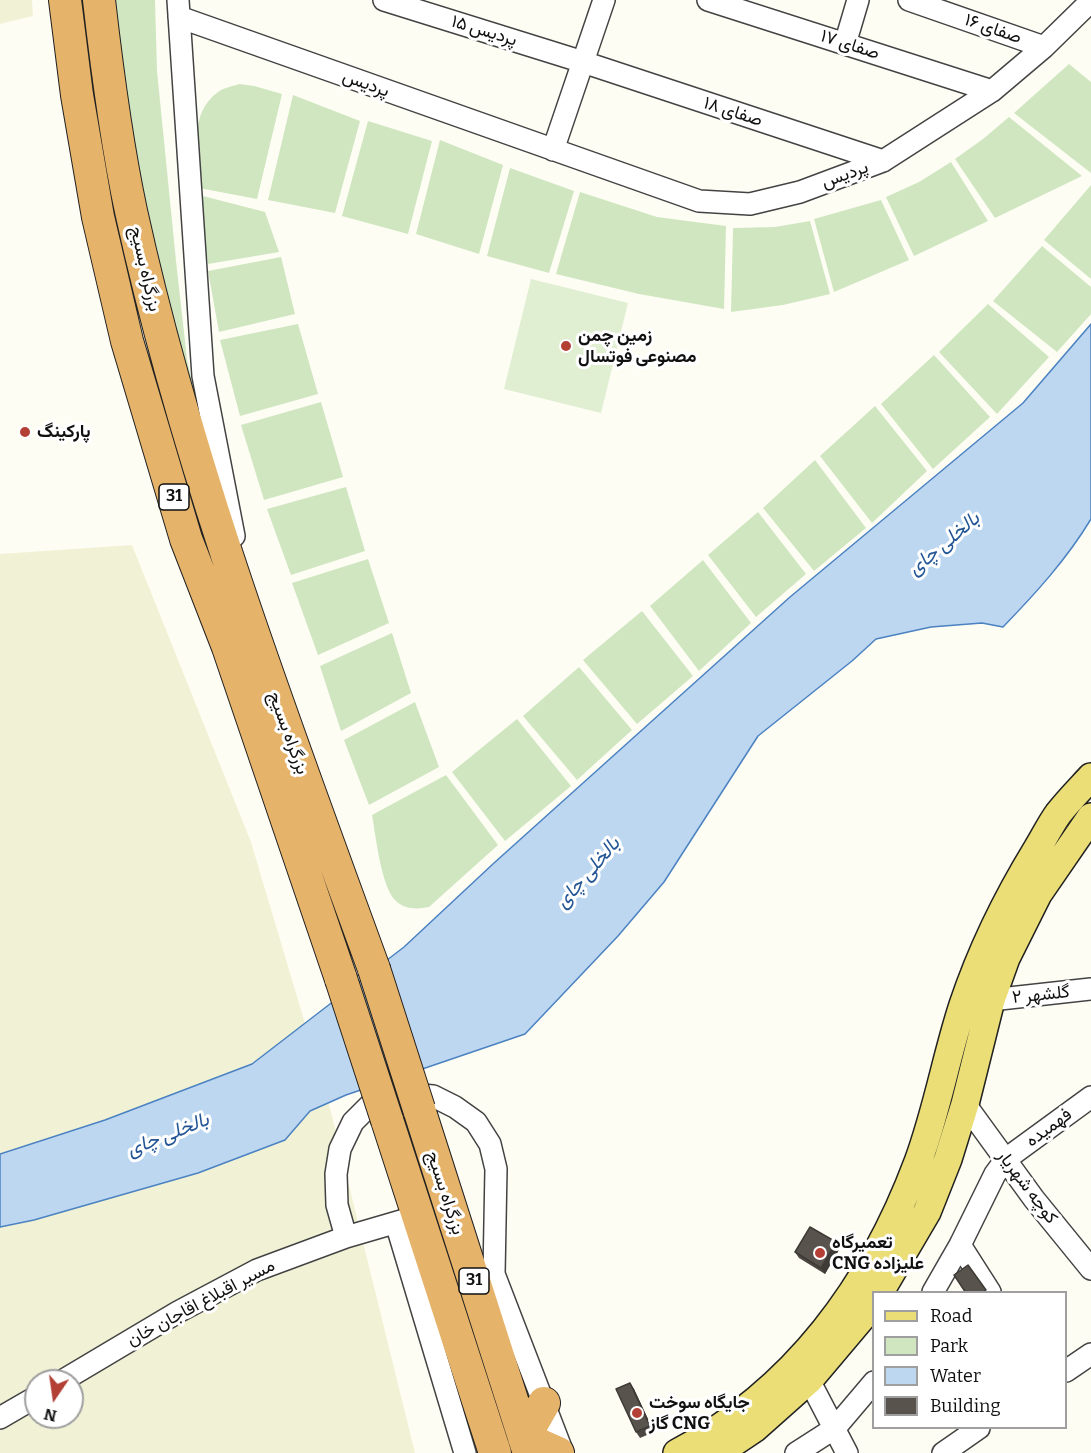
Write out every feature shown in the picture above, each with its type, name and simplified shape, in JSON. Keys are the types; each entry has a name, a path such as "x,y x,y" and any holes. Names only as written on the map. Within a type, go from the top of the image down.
{"highway":[{"name":"بزرگراه بسیج","path":"65,0 77,95 98,217 127,341 186,539 228,647 387,1120 407,1220 495,1453"},
{"name":"بزرگراه بسیج","path":"99,0 110,93 130,209 160,333 212,512 254,639 374,969 526,1446"},
{"path":"544,1403 526,1446 558,1453"}],"main road":[{"path":"677,1453 741,1413 789,1372 827,1328 857,1288 885,1240 918,1162 963,1005 985,948 1019,878 1057,815 1091,777"},
{"path":"881,1291 927,1212 948,1159 965,1104 991,1000 1006,958 1038,894 1091,817"},
{"path":"938,1094 965,1104"},
{"path":"718,1453 754,1428 809,1380 872,1304"}],"street":[{"name":"پردیس ۱۵","path":"384,0 583,62"},
{"path":"553,150 604,0"},
{"name":"صفای ۱۷","path":"708,0 992,91"},
{"path":"845,44 858,0"},
{"name":"صفای ۱۶","path":"909,0 1044,46"},
{"name":"پردیس","path":"178,8 553,150 699,201 750,204 800,192 883,161 992,91 1091,1"},
{"path":"178,8 203,376 254,639"},
{"name":"صفای ۱۸","path":"583,62 883,161"},
{"name":"گلشهر ۲","path":"991,1000 1091,989"},
{"path":"346,1237 337,1205 336,1174 340,1149 353,1122 370,1105 390,1096 410,1094 433,1096 455,1107 476,1122 490,1144 496,1169 493,1225 494,1274 563,1453"},
{"name":"فهمیده","path":"1006,1159 1091,1097"},
{"name":"کوچه شهریار","path":"965,1104 1034,1199 1091,1269"},
{"path":"934,1291 995,1174 1006,1159"},
{"path":"407,1220 465,1453"},
{"name":"مسیر اقبلاغ اقاجان خان","path":"82,1369 168,1318 257,1270 346,1237 407,1220"},
{"path":"960,1245 989,1291"},
{"path":"1067,1370 1091,1354"},
{"path":"809,1380 847,1453"},
{"path":"796,1453 835,1428 872,1383"},
{"path":"0,1418 24,1404"},
{"path":"943,1453 966,1431"}],"green space":[{"path":"0,0 32,0 33,16 0,24"},
{"path":"110,0 155,0 157,71 187,359 211,473 151,260"},
{"path":"1069,64 1091,82 1091,173 1014,113"},
{"path":"240,84 282,94 257,199 199,188 196,136 202,112 208,101 218,92"},
{"path":"293,95 360,121 335,213 268,200"},
{"path":"1009,117 1082,176 995,218 955,159"},
{"path":"368,121 432,141 408,234 342,216"},
{"path":"440,140 503,165 479,254 416,234"},
{"path":"951,162 988,221 914,256 886,197 919,182"},
{"path":"510,168 574,191 549,273 487,256"},
{"path":"1091,185 1091,279 1044,240"},
{"path":"580,192 657,217 726,226 724,309 639,294 556,274"},
{"path":"199,195 265,212 279,252 208,264"},
{"path":"881,200 909,260 834,292 814,219"},
{"path":"810,221 830,294 783,305 731,312 733,228 775,227"},
{"path":"1042,246 1091,287 1091,314 1057,352 993,301"},
{"path":"281,257 295,314 219,332 208,271"},
{"name":"زمین چمن مصنوعی فوتسال","path":"531,279 628,303 601,413 504,389"},
{"path":"988,304 1049,357 997,414 939,352"},
{"path":"298,324 318,394 240,416 220,340"},
{"path":"934,355 990,417 933,469 881,404"},
{"path":"321,402 343,477 264,500 241,425"},
{"path":"875,406 927,471 872,523 820,456"},
{"path":"815,460 866,528 814,571 763,508"},
{"path":"346,487 365,551 291,575 267,509"},
{"path":"758,512 806,574 756,617 708,555"},
{"path":"132,545 251,842 329,1104 415,1453 0,1453 0,554"},
{"path":"368,559 389,623 318,655 292,583"},
{"path":"703,560 751,623 699,671 650,606"},
{"path":"642,611 693,676 637,724 583,660"},
{"path":"392,633 411,693 341,731 320,666"},
{"path":"579,667 632,730 577,780 523,716"},
{"path":"415,702 439,767 369,805 344,740"},
{"path":"517,719 571,786 505,841 452,772"},
{"path":"446,775 498,845 429,907 409,908 397,902 387,886 380,862 372,815"}],"water":[{"name":"بالخلی چای","path":"1091,324 1091,519 1061,562 1003,627 982,623 931,627 876,639 758,736 664,882 618,936 525,1034 346,1095 310,1111 285,1140 198,1173 34,1220 0,1227 0,1154 105,1120 252,1064 404,947 790,597 1023,403"}],"building":[{"name":"تعمیرگاه CNG علیزاده","path":"810,1227 836,1242 821,1268 795,1252"},
{"path":"968,1265 986,1290 965,1291 954,1275"},
{"name":"جایگاه سوخت گاز CNG","path":"630,1383 650,1426 636,1432 616,1389"}],"place":[{"name":"زمین چمن مصنوعی فوتسال","path":"566,346"},
{"name":"پارکینگ","path":"25,432"},
{"name":"تعمیرگاه CNG علیزاده","path":"820,1253"},
{"name":"جایگاه سوخت گاز CNG","path":"637,1413"}]}
